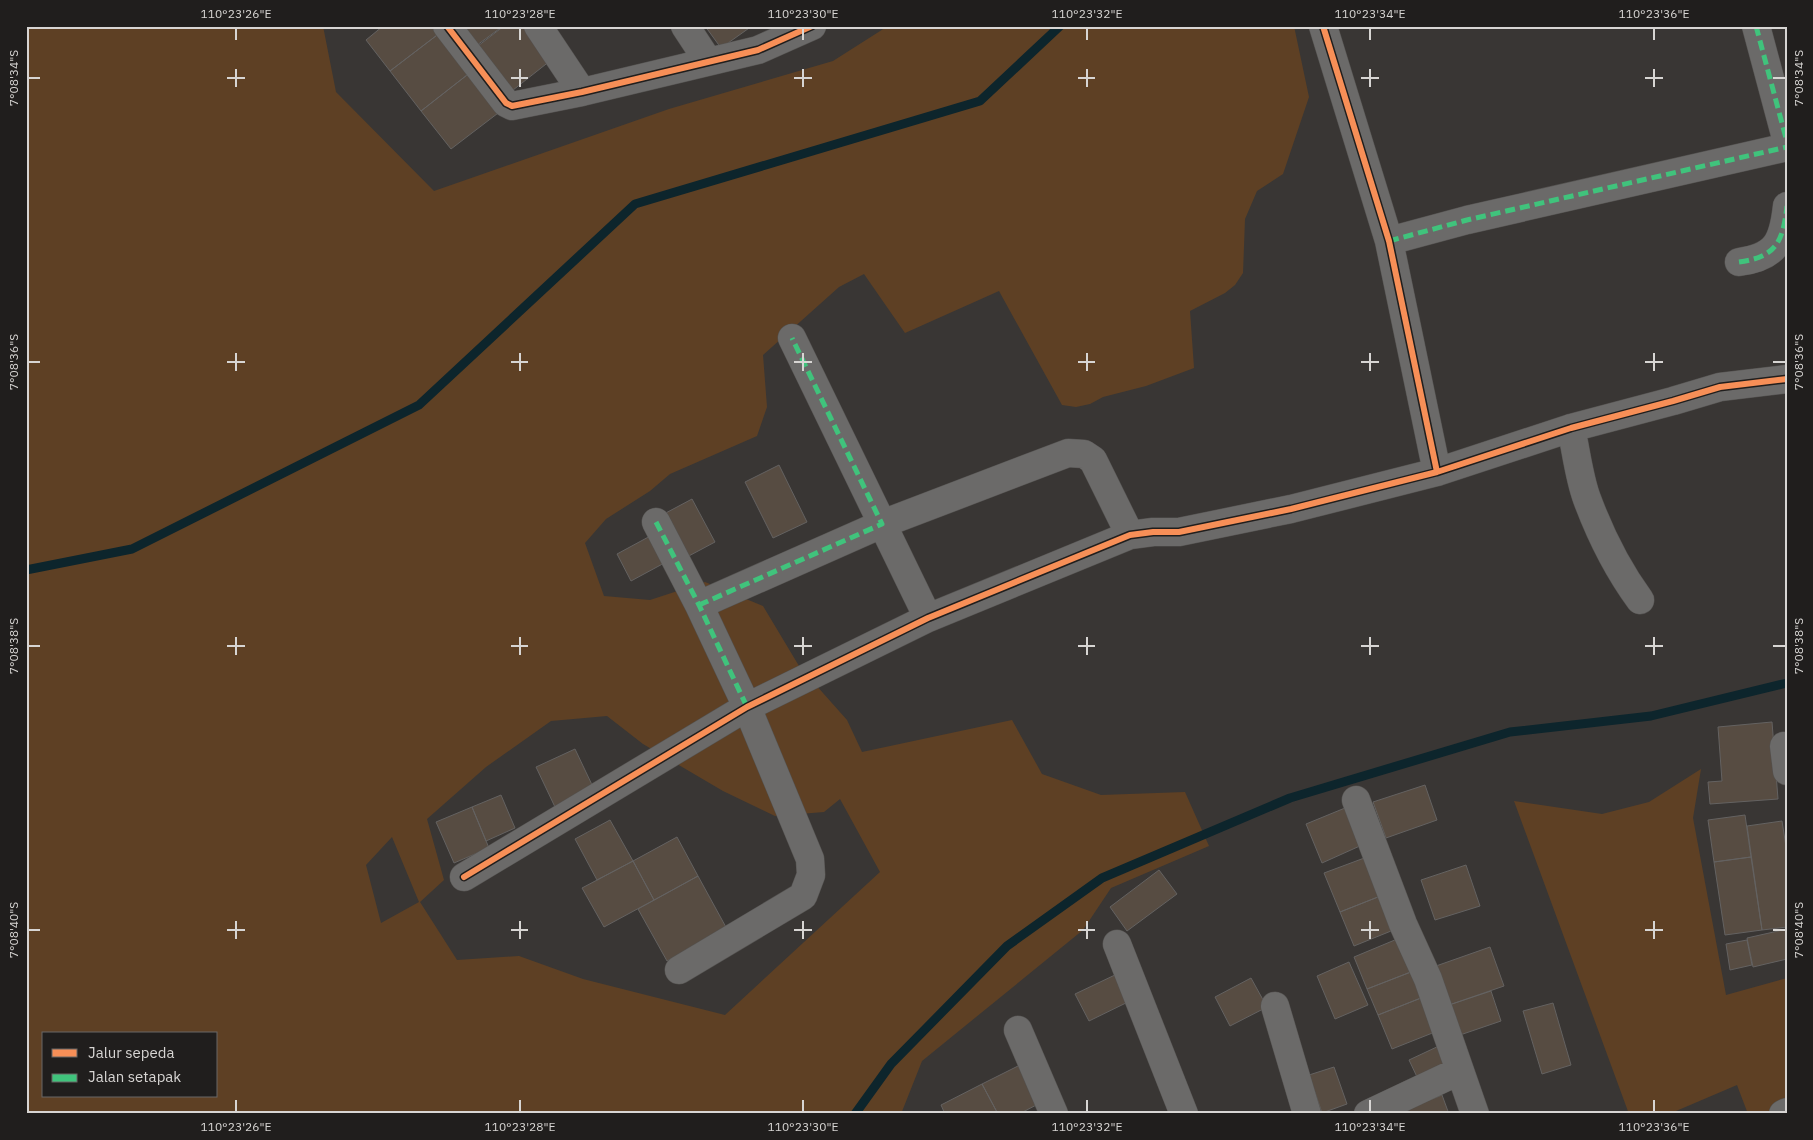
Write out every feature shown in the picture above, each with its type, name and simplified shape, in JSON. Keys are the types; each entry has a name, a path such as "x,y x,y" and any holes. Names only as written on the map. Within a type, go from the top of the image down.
{"street":[{"path":"447,26 506,103 512,106 582,92 758,50 812,26"},
{"path":"538,26 582,92"},
{"path":"686,26 708,62"},
{"path":"1323,26 1389,241 1437,472"},
{"path":"1756,26 1787,142"},
{"path":"1389,241 1467,220 1787,146"},
{"path":"1739,262 1757,260 1769,253 1777,244 1785,221 1787,206"},
{"path":"792,338 928,618"},
{"path":"464,876 747,707 928,618 1130,535 1153,532 1179,532 1291,509 1437,472 1571,428 1720,387 1787,379"},
{"path":"1571,428 1586,498 1612,555 1640,600"},
{"path":"699,605 882,524 1068,453 1084,454 1093,460 1130,535"},
{"path":"656,522 699,605 747,707 810,859 812,876 803,896 679,970"},
{"path":"1356,800 1403,924 1428,979 1475,1114"},
{"path":"1117,944 1184,1114"},
{"path":"1275,1006 1307,1114"},
{"path":"1018,1030 1054,1114"},
{"path":"1368,1114 1459,1071"},
{"path":"1782,1114 1787,1112"}],"shaded area":[{"path":"26,26 323,26 336,92 434,191 669,109 833,61 888,26 1294,26 1309,97 1283,174 1257,191 1245,219 1243,273 1235,285 1225,293 1190,311 1194,368 1146,386 1103,397 1090,404 1076,407 1062,405 999,291 905,333 864,274 839,287 763,355 767,407 757,436 670,474 650,491 606,519 585,543 604,596 650,600 705,582 763,606 799,666 847,720 862,752 1012,720 1042,774 1101,795 1185,792 1209,846 1111,888 1083,930 922,1061 901,1114 26,1114","holes":["607,716 643,744 723,791 775,816 824,812 840,799 880,872 725,1015 583,979 519,956 457,960 420,902 444,880 427,819 486,767 551,721","392,837 419,902 381,923 366,865"]},
{"path":"1701,769 1693,818 1726,995 1787,978 1787,1114 1748,1114 1737,1085 1669,1114 1629,1114 1514,801 1602,814 1649,802"}],"building":[{"path":"383,26 443,26 445,29 390,71 366,40"},
{"path":"456,26 503,26 473,48"},
{"path":"504,26 531,26 555,57 508,94 474,49"},
{"path":"705,26 752,26 721,48"},
{"path":"445,29 476,68 421,111 390,71"},
{"path":"476,68 506,107 451,149 421,111"},
{"path":"779,465 807,522 773,538 745,482"},
{"path":"692,499 715,542 685,558 662,515"},
{"path":"654,534 668,561 631,581 617,554"},
{"path":"1772,722 1778,799 1710,804 1708,782 1722,781 1718,727"},
{"path":"575,749 594,789 555,807 536,767"},
{"path":"1425,785 1437,820 1386,838 1373,802"},
{"path":"501,795 515,828 486,841 472,807"},
{"path":"472,807 489,848 454,863 436,822"},
{"path":"1345,808 1362,845 1322,863 1306,824"},
{"path":"1745,815 1751,857 1714,862 1708,820"},
{"path":"610,820 633,861 597,880 575,839"},
{"path":"1782,821 1787,853 1787,927 1762,930 1747,826"},
{"path":"677,837 698,876 654,900 633,861"},
{"path":"1367,857 1383,895 1340,912 1324,873"},
{"path":"1751,857 1762,930 1725,935 1714,862"},
{"path":"633,861 654,900 604,927 582,888"},
{"path":"1466,865 1480,906 1435,920 1421,880"},
{"path":"1159,870 1177,894 1127,931 1110,907"},
{"path":"698,876 727,929 667,961 638,909"},
{"path":"1383,895 1396,929 1354,946 1340,912"},
{"path":"1787,929 1787,959 1753,967 1747,938"},
{"path":"1402,937 1416,970 1367,989 1354,957"},
{"path":"1747,940 1752,965 1730,970 1726,944"},
{"path":"1490,947 1504,986 1449,1005 1436,966"},
{"path":"1349,962 1368,1005 1335,1019 1317,976"},
{"path":"1416,970 1426,996 1378,1015 1367,989"},
{"path":"1117,974 1130,1001 1089,1021 1075,994"},
{"path":"1251,978 1267,1007 1230,1026 1215,997"},
{"path":"1491,991 1501,1021 1460,1035 1449,1005"},
{"path":"1426,996 1440,1030 1392,1049 1378,1015"},
{"path":"1553,1003 1571,1065 1542,1074 1523,1011"},
{"path":"1441,1045 1450,1065 1418,1079 1409,1060"},
{"path":"1024,1063 1044,1101 1019,1114 998,1114 982,1084"},
{"path":"1334,1067 1347,1104 1322,1113 1309,1075"},
{"path":"982,1084 998,1114 945,1114 941,1105"},
{"path":"1442,1095 1449,1114 1395,1114"}],"waterway":[{"path":"26,570 132,549 419,405 635,204 980,101 1060,26"},
{"path":"855,1114 891,1064 1007,946 1102,878 1290,798 1510,732 1651,716 1787,683"}],"marked path":[{"path":"1756,26 1787,142"},
{"path":"1389,241 1467,220 1787,147"},
{"path":"1739,262 1762,256 1775,246 1783,229 1787,206"},
{"path":"699,605 882,524 792,338"},
{"path":"656,522 699,605 747,707"}],"cycle path":[{"path":"447,26 506,103 512,106 582,92 758,50 812,26"},
{"path":"1323,26 1389,241 1437,472"},
{"path":"464,877 747,707 928,618 1130,535 1153,532 1179,532 1291,509 1437,472 1571,428 1720,387 1787,379"}]}
